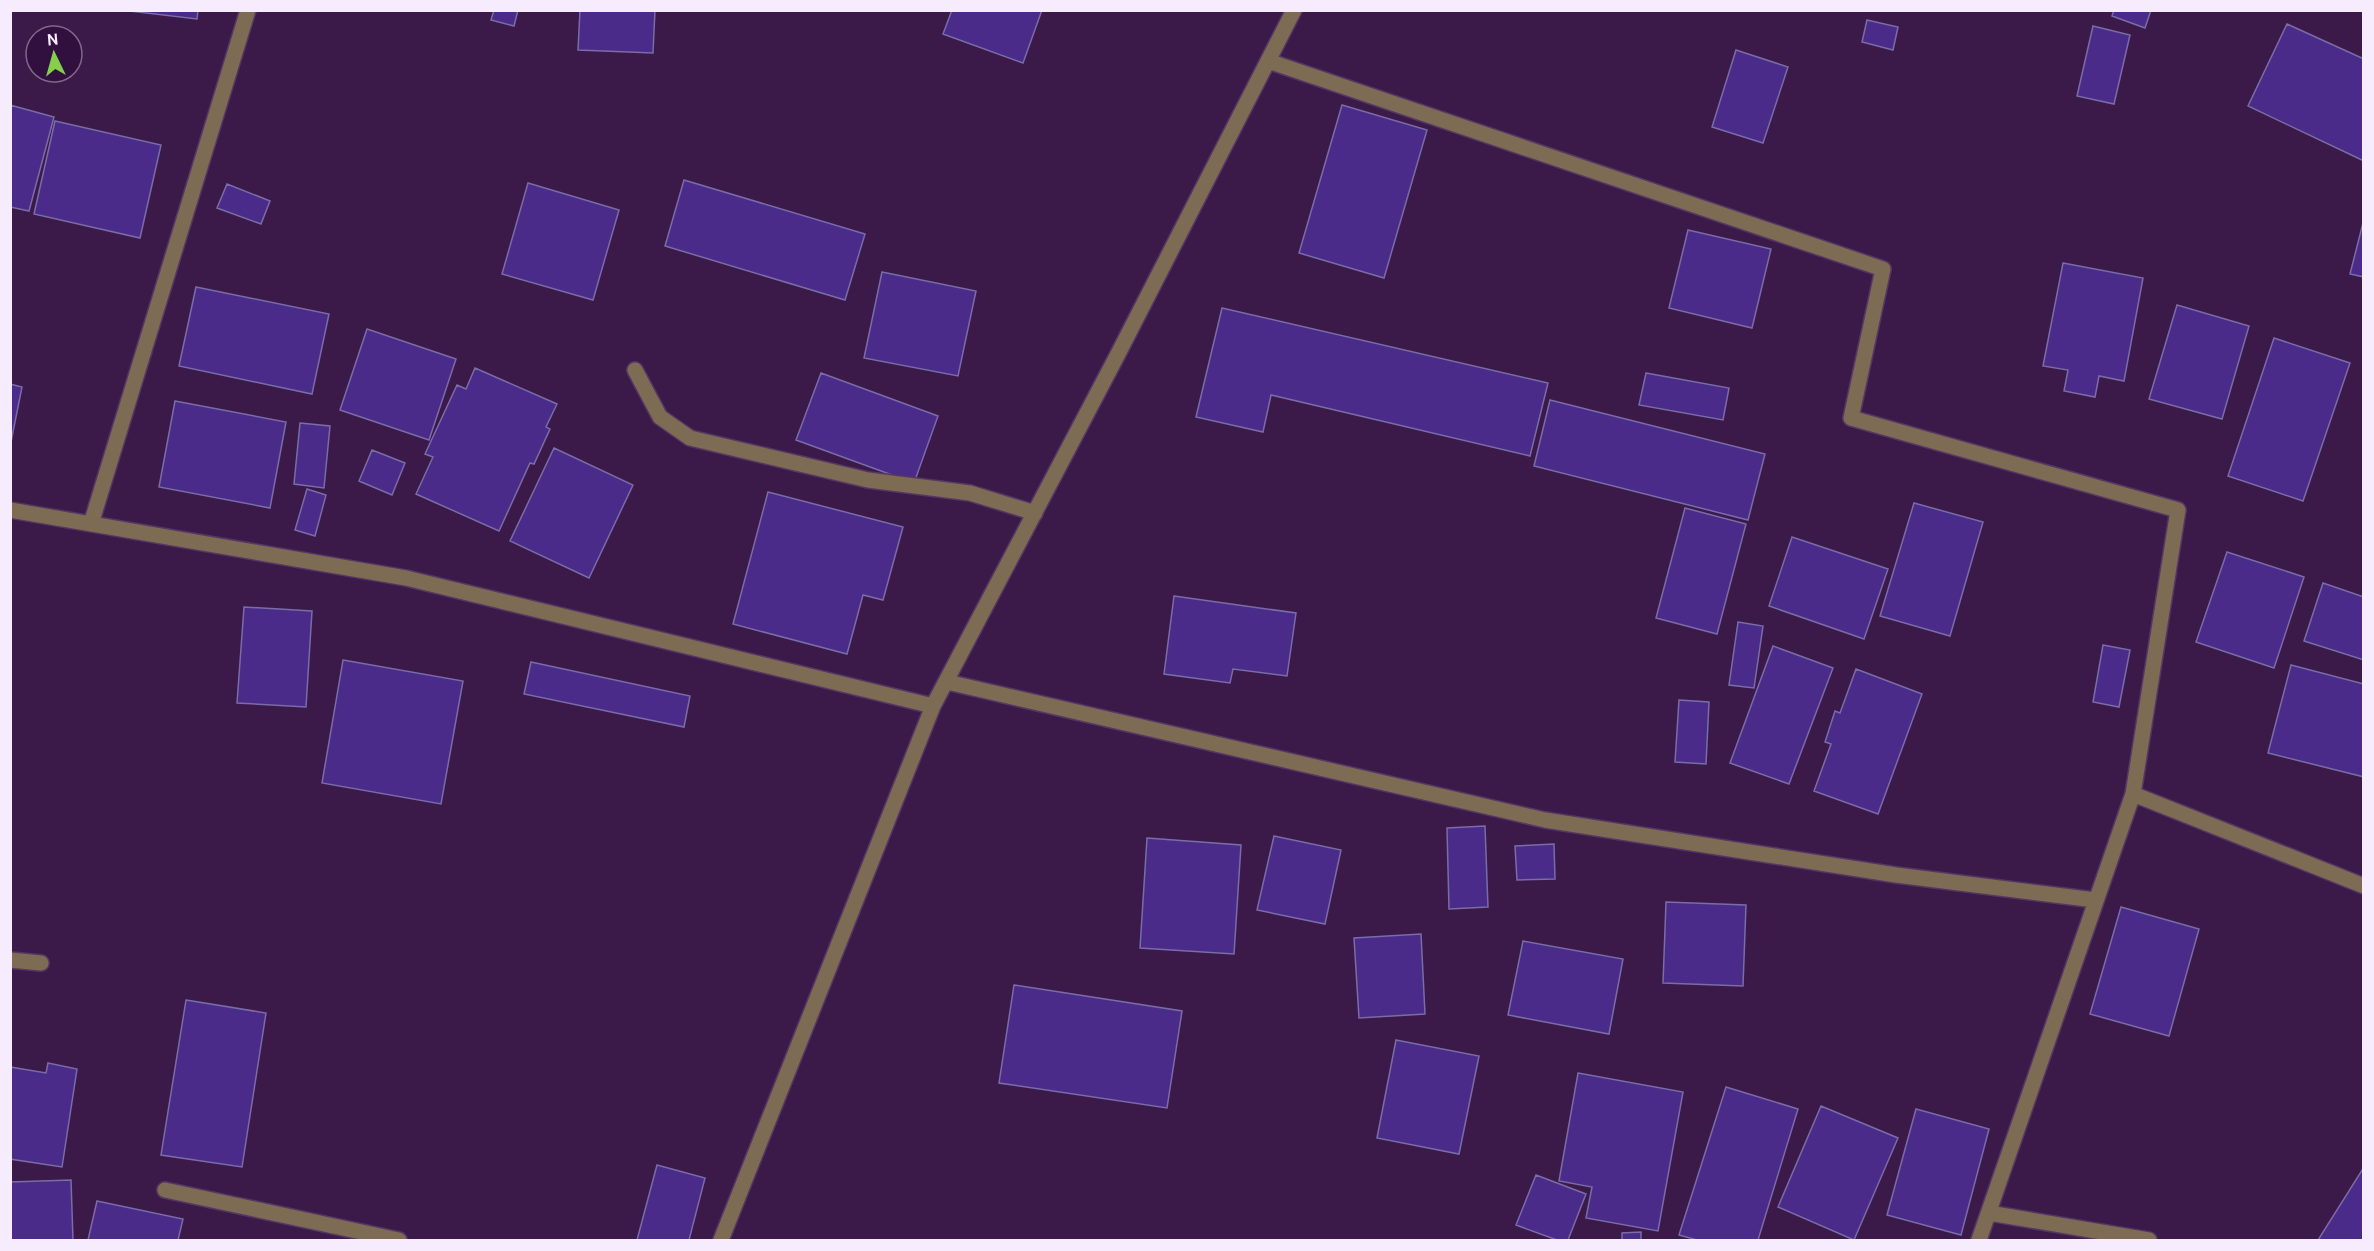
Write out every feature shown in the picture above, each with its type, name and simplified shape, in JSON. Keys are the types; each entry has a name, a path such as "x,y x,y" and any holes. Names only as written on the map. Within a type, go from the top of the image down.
{"street":[{"path":"91,524 248,10"},
{"path":"721,1240 933,706 1294,10"},
{"path":"1268,61 1883,269 1851,418 2178,510 2133,794 1979,1240"},
{"path":"635,370 660,417 690,438 868,480 970,493 1035,513"},
{"path":"10,510 405,578 933,706"},
{"path":"946,682 1545,820 1896,875 2095,900"},
{"path":"2133,794 2364,886"},
{"path":"10,960 41,963"},
{"path":"165,1190 399,1240"},
{"path":"1989,1213 2149,1240"}],"building":[{"path":"121,10 198,10 197,19"},
{"path":"494,10 518,10 514,26 491,20"},
{"path":"580,10 655,10 653,53 578,50"},
{"path":"952,10 1042,10 1023,63 943,34"},
{"path":"2114,10 2151,10 2145,28 2112,16"},
{"path":"1867,20 1898,27 1893,50 1862,42"},
{"path":"2287,24 2364,59 2364,161 2248,106"},
{"path":"2093,26 2130,35 2114,104 2077,96"},
{"path":"1736,50 1788,67 1763,143 1712,127"},
{"path":"10,105 54,117 29,211 10,207"},
{"path":"1342,105 1427,130 1384,278 1299,253"},
{"path":"55,121 161,145 140,238 34,214"},
{"path":"684,180 865,234 845,300 665,246"},
{"path":"528,183 619,210 593,300 502,274"},
{"path":"227,184 270,201 261,224 217,208"},
{"path":"2364,219 2364,277 2350,274"},
{"path":"1688,230 1771,249 1752,328 1669,308"},
{"path":"2063,263 2143,278 2124,381 2099,376 2095,397 2064,391 2068,370 2043,366"},
{"path":"882,272 976,291 958,376 864,358"},
{"path":"196,287 329,314 312,394 179,366"},
{"path":"2177,305 2249,326 2222,419 2149,399"},
{"path":"1222,308 1548,383 1530,456 1271,395 1263,432 1196,417"},
{"path":"367,329 456,359 429,440 340,410"},
{"path":"2274,338 2350,363 2303,501 2228,476"},
{"path":"475,368 557,404 546,427 550,429 534,464 530,463 499,531 416,494 433,457 425,454 457,385 466,389"},
{"path":"821,373 938,416 914,483 796,440"},
{"path":"1646,373 1729,388 1723,420 1639,405"},
{"path":"10,384 22,387 10,447"},
{"path":"1550,400 1765,454 1748,520 1534,466"},
{"path":"175,401 286,422 270,508 159,487"},
{"path":"300,423 330,426 324,488 294,484"},
{"path":"554,448 633,485 589,578 510,541"},
{"path":"372,450 405,463 392,495 359,481"},
{"path":"307,489 326,495 315,536 295,530"},
{"path":"768,492 903,527 883,600 863,595 847,654 733,624"},
{"path":"1914,503 1983,522 1950,636 1880,616"},
{"path":"1685,508 1746,524 1717,634 1656,618"},
{"path":"1792,537 1888,569 1864,639 1769,606"},
{"path":"2227,552 2304,577 2274,668 2196,642"},
{"path":"2323,583 2364,597 2364,660 2304,641"},
{"path":"1174,596 1296,613 1287,676 1233,669 1230,683 1164,674"},
{"path":"244,607 312,611 306,707 237,703"},
{"path":"1738,622 1763,626 1754,688 1729,685"},
{"path":"2103,645 2130,650 2119,707 2093,702"},
{"path":"1773,646 1833,668 1789,784 1730,763"},
{"path":"343,660 463,681 441,804 322,783"},
{"path":"531,662 690,696 684,727 524,694"},
{"path":"2291,665 2364,684 2364,777 2268,753"},
{"path":"1856,669 1922,694 1878,814 1814,791 1831,744 1825,742 1835,711 1840,713"},
{"path":"1679,700 1709,702 1706,764 1675,762"},
{"path":"1485,826 1488,907 1449,909 1447,828"},
{"path":"1274,836 1341,850 1325,924 1257,910"},
{"path":"1147,838 1241,845 1234,954 1140,948"},
{"path":"1554,844 1555,879 1517,880 1515,846"},
{"path":"1666,902 1746,905 1743,986 1663,983"},
{"path":"2121,907 2199,929 2169,1036 2090,1014"},
{"path":"1421,934 1425,1014 1359,1018 1354,938"},
{"path":"1523,941 1623,959 1609,1034 1508,1015"},
{"path":"1014,985 1182,1011 1167,1108 999,1083"},
{"path":"186,1000 266,1013 242,1167 161,1155"},
{"path":"1396,1040 1479,1056 1459,1154 1377,1138"},
{"path":"48,1063 77,1069 62,1167 10,1159 10,1067 46,1073"},
{"path":"1578,1073 1683,1092 1658,1231 1586,1218 1592,1187 1559,1181"},
{"path":"1726,1087 1798,1109 1758,1240 1697,1240 1679,1235"},
{"path":"1821,1106 1898,1138 1854,1240 1778,1207"},
{"path":"1916,1109 1989,1129 1961,1235 1887,1215"},
{"path":"657,1165 705,1178 689,1240 637,1240"},
{"path":"2364,1167 2364,1240 2318,1240"},
{"path":"1536,1175 1586,1194 1568,1240 1557,1240 1516,1225"},
{"path":"71,1180 73,1240 10,1240 10,1182"},
{"path":"97,1201 183,1219 178,1240 88,1240"},
{"path":"1641,1232 1641,1240 1622,1240 1622,1233"}]}
